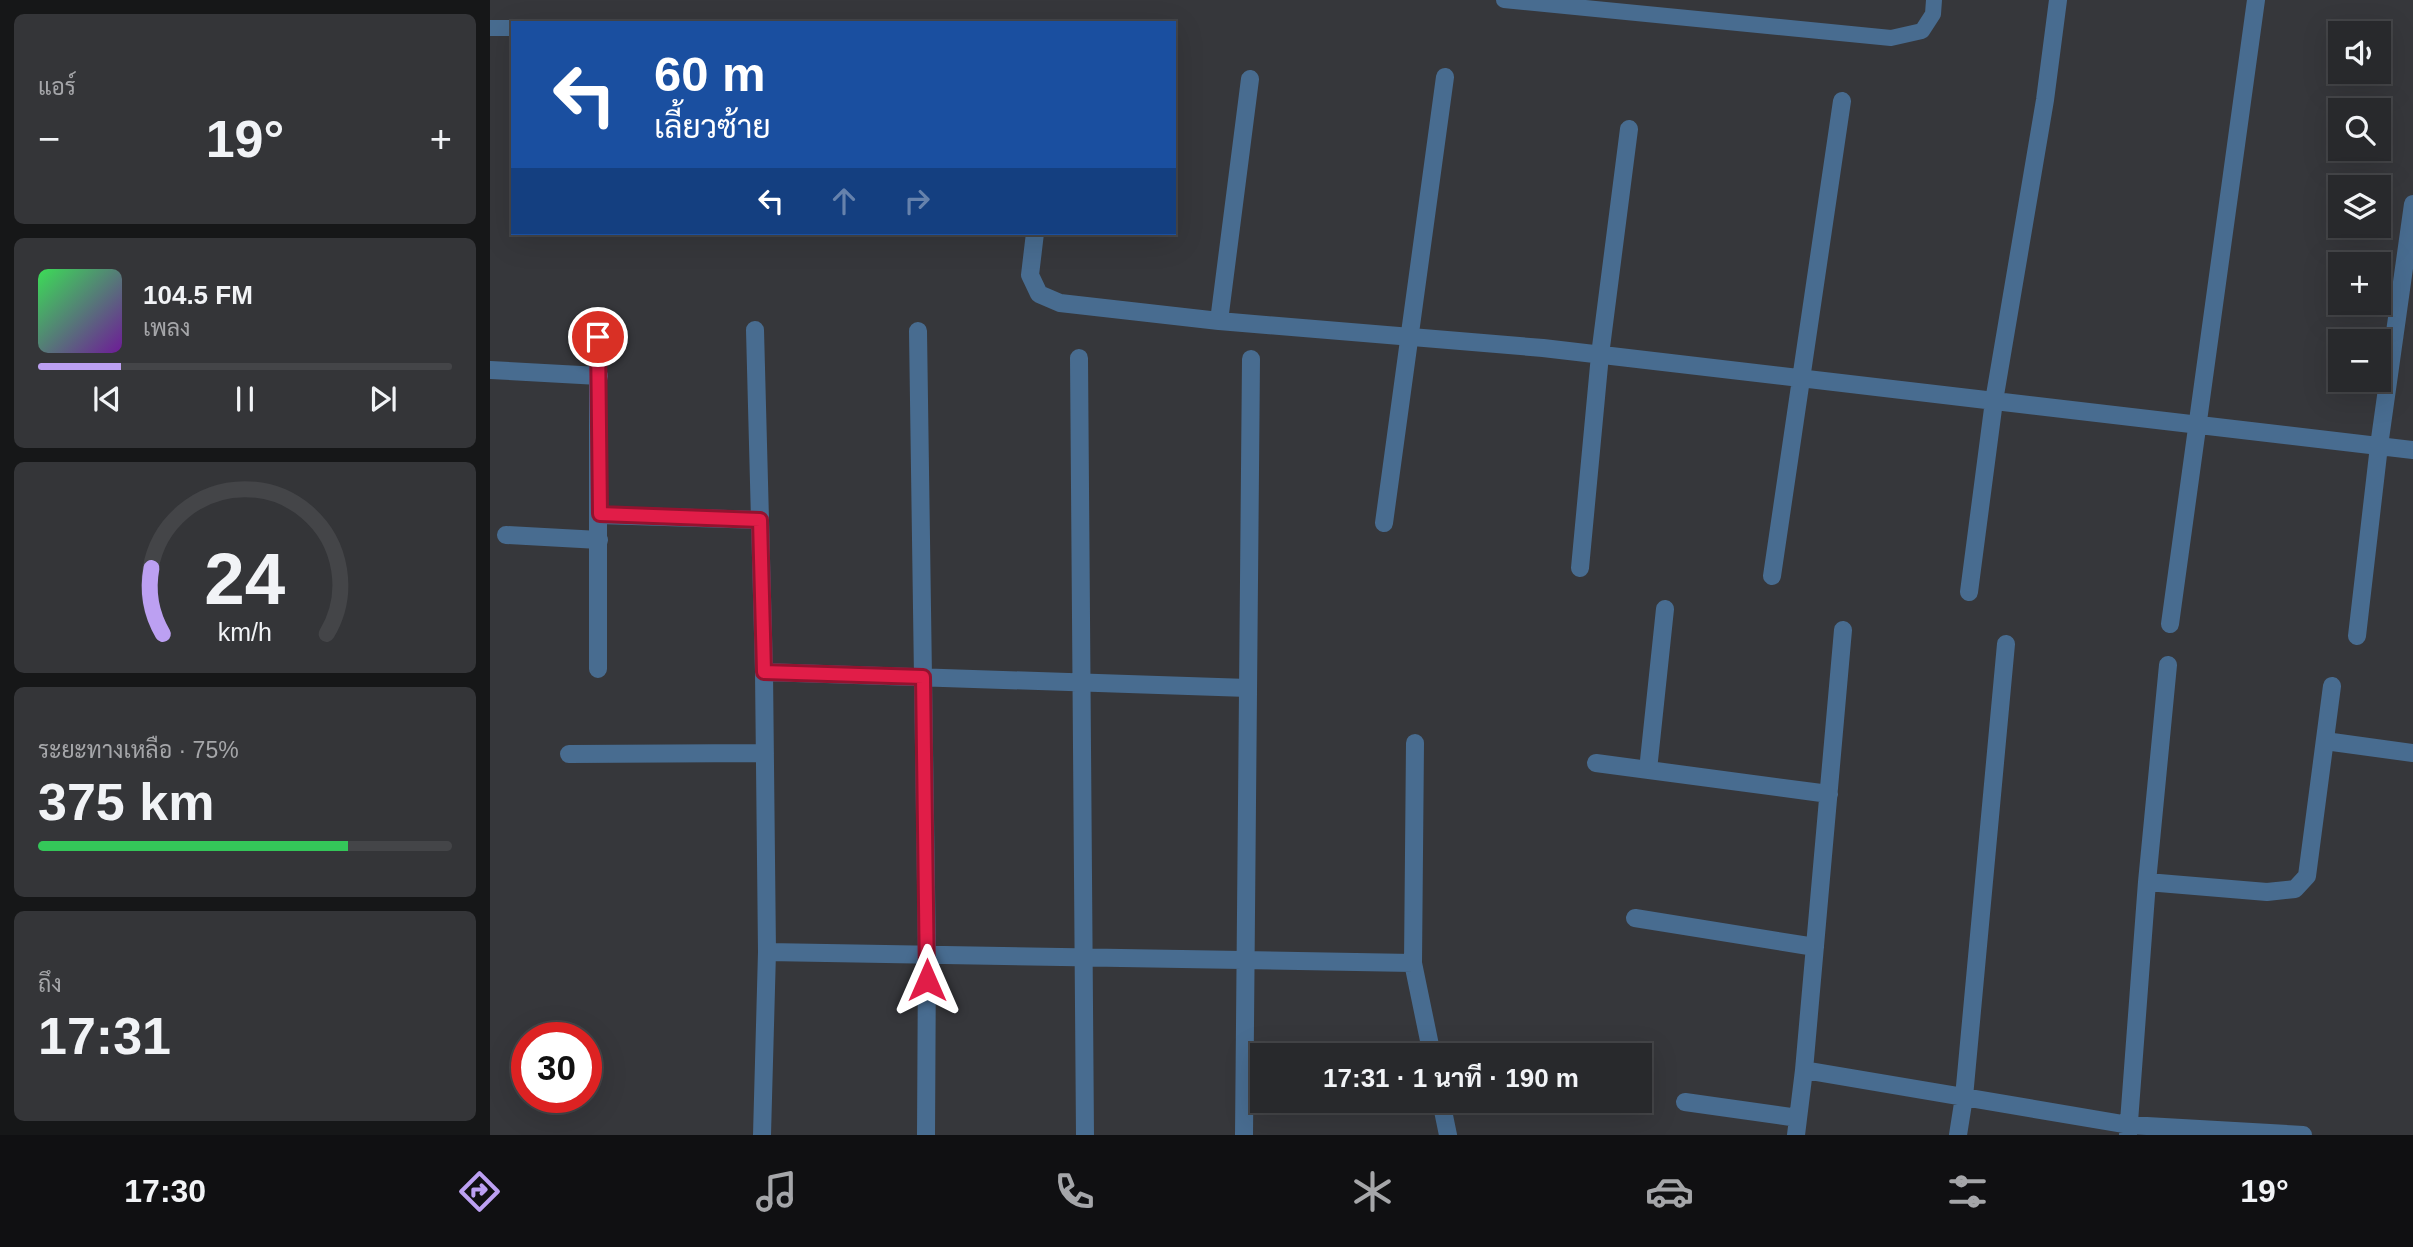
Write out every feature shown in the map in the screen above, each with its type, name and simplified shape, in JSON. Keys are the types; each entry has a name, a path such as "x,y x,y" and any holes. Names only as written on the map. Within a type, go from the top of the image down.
{"street":[{"path":"1969,592 1994,401 2045,100 2058,0"},
{"path":"2170,624 2256,0"},
{"path":"1384,523 1445,78"},
{"path":"1219,321 1250,79"},
{"path":"1772,576 1842,100"},
{"path":"1580,568 1600,355 1629,128"},
{"path":"2357,636 2379,446 2413,204"},
{"path":"1035,235 1030,275 1039,294 1060,303 1219,321 1543,348 2413,450"},
{"path":"598,318 598,669"},
{"path":"755,330 764,672 767,952 762,1135"},
{"path":"918,331 927,955 926,1135"},
{"path":"1079,358 1085,1135"},
{"path":"1244,1135 1251,359"},
{"path":"490,370 599,376"},
{"path":"600,514 760,520"},
{"path":"506,535 599,540"},
{"path":"1648,770 1665,610"},
{"path":"1685,1102 1797,1126 1843,630"},
{"path":"1958,1135 1964,1097 2006,644"},
{"path":"2129,1130 2147,882 2168,665"},
{"path":"764,672 1248,688"},
{"path":"2147,882 2267,892 2295,888 2307,876 2332,686"},
{"path":"2325,741 2413,753"},
{"path":"1415,743 1413,963 1430,1043"},
{"path":"569,754 765,753"},
{"path":"1597,763 1829,794"},
{"path":"1635,918 1815,947"},
{"path":"767,952 1413,963"},
{"path":"1804,1070 1964,1097 2082,1127 2303,1135"},
{"path":"1443,1113 1448,1135"}],"lane":[{"path":"1504,0 1891,38 1922,31 1933,14 1934,0"},
{"path":"490,28 511,28"}],"route":[{"path":"598,337 600,514 760,520 764,672 923,677 927,980"}]}
